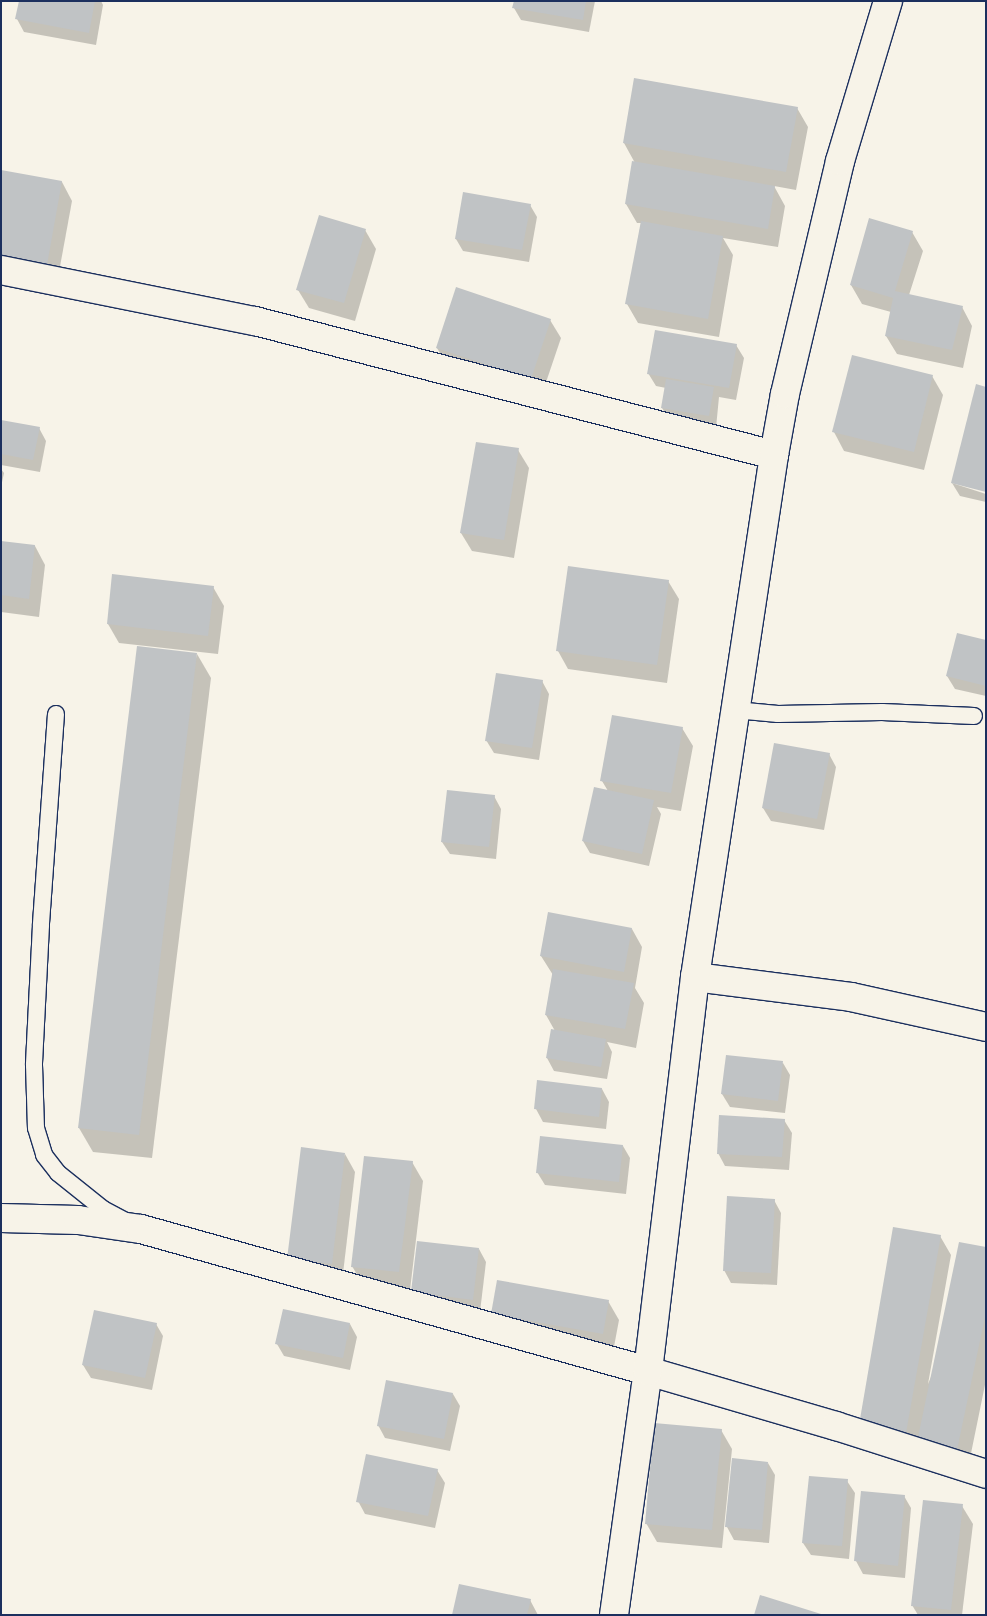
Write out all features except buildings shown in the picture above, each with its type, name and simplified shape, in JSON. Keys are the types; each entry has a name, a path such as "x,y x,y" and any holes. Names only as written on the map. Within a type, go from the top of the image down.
{"street":[{"path":"614,1615 648,1371 695,977 774,455 785,394 840,161 888,1"},
{"path":"1,270 255,321 774,455"},
{"path":"695,977 851,996 986,1027"},
{"path":"1,1218 78,1220 141,1229 648,1371 836,1426 986,1474"}],"lane":[{"path":"735,710 788,714 882,712 974,716"},
{"path":"56,714 34,1066 36,1128 44,1155 58,1173 103,1209 141,1229"}]}
